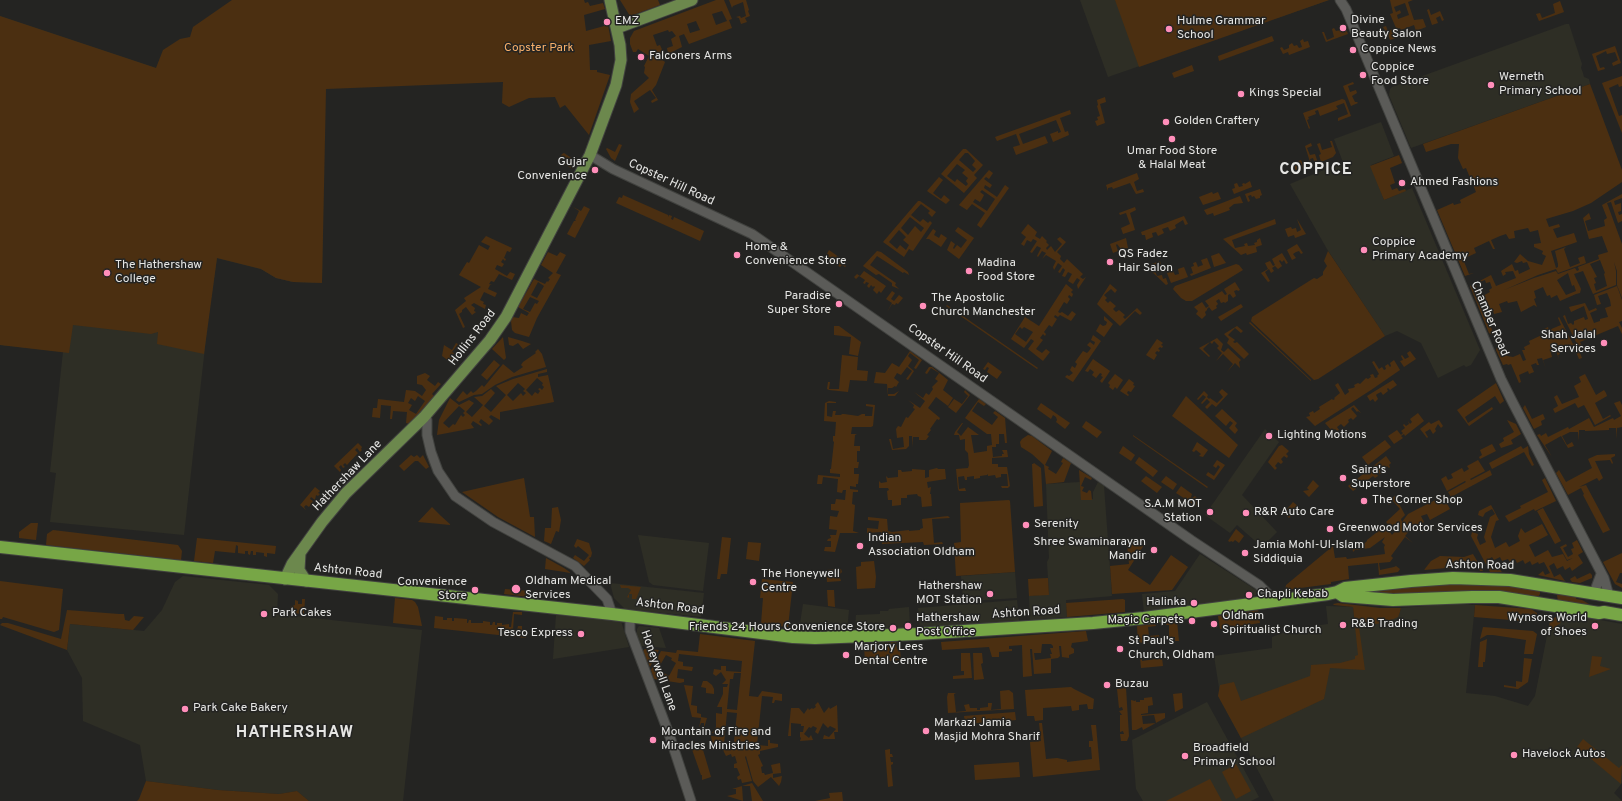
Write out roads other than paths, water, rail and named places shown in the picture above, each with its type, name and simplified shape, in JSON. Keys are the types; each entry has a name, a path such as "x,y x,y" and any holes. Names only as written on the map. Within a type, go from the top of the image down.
{"highway":[{"name":"Ashton Road","path":"0,548 630,616 793,637 844,638 1093,623 1271,602 1337,592 1345,588 1452,578 1510,580 1551,585 1622,598"},
{"path":"1547,604 1551,585"},
{"name":"Ashton Road","path":"1337,592 1344,596 1393,600 1499,597 1599,613 1604,612 1622,615"},
{"path":"1594,593 1595,600 1604,612"}],"main road":[{"name":"Hollins Road","path":"424,417 499,328 590,155 612,98 620,70 620,49 617,28 610,0"},
{"path":"617,28 692,0"},
{"name":"Hathershaw Lane","path":"285,579 289,568 310,537 346,493 424,417"},
{"path":"300,553 299,570 306,581"}],"street":[{"name":"Chamber Road","path":"1340,0 1346,9 1504,385 1604,578 1609,596"},
{"name":"Copster Hill Road","path":"590,155 613,169 752,234 1191,540 1259,585 1270,596 1271,602"},
{"path":"424,417 426,420 427,435 431,452 438,471 455,496 470,508 493,522 574,566 607,599 612,614"},
{"path":"1594,593 1601,574"},
{"name":"Honeywell Lane","path":"630,616 630,632 669,734 691,801"}],"place":[{"name":"EMZ","path":"607,22"},
{"name":"Divine Beauty Salon","path":"1343,28"},
{"name":"Hulme Grammar School","path":"1169,29"},
{"name":"Coppice News","path":"1353,50"},
{"name":"Falconers Arms","path":"641,57"},
{"name":"Coppice Food Store","path":"1363,75"},
{"name":"Werneth Primary School","path":"1491,85"},
{"name":"Kings Special","path":"1241,94"},
{"name":"Golden Craftery","path":"1166,122"},
{"name":"Umar Food Store & Halal Meat","path":"1172,139"},
{"name":"Gujar Convenience","path":"595,170"},
{"name":"Ahmed Fashions","path":"1402,183"},
{"name":"Coppice Primary Academy","path":"1364,250"},
{"name":"Home & Convenience Store","path":"737,255"},
{"name":"QS Fadez Hair Salon","path":"1110,262"},
{"name":"Madina Food Store","path":"969,271"},
{"name":"The Hathershaw College","path":"107,273"},
{"name":"Paradise Super Store","path":"839,304"},
{"name":"The Apostolic Church Manchester","path":"923,306"},
{"name":"Shah Jalal Services","path":"1604,343"},
{"name":"Lighting Motions","path":"1269,436"},
{"name":"Saira's Superstore","path":"1343,478"},
{"name":"The Corner Shop","path":"1364,501"},
{"name":"S.A.M MOT Station","path":"1210,512"},
{"name":"R&R Auto Care","path":"1246,513"},
{"name":"Serenity","path":"1026,525"},
{"name":"Greenwood Motor Services","path":"1330,529"},
{"name":"Indian Association Oldham","path":"860,546"},
{"name":"Shree Swaminarayan Mandir","path":"1154,550"},
{"name":"Jamia Mohl-Ul-Islam Siddiquia","path":"1245,553"},
{"name":"The Honeywell Centre","path":"753,582"},
{"name":"Oldham Medical Services","path":"516,589"},
{"name":"Convenience Store","path":"475,590"},
{"name":"Hathershaw MOT Station","path":"990,594"},
{"name":"Chapli Kebab","path":"1249,595"},
{"name":"Halinka","path":"1194,603"},
{"name":"Park Cakes","path":"264,614"},
{"name":"Magic Carpets","path":"1192,621"},
{"name":"Oldham Spiritualist Church","path":"1214,624"},
{"name":"R&B Trading","path":"1343,625"},
{"name":"Hathershaw Post Office","path":"908,626"},
{"name":"Wynsors World of Shoes","path":"1595,626"},
{"name":"Friends 24 Hours Convenience Store","path":"893,628"},
{"name":"Tesco Express","path":"581,634"},
{"name":"St Paul's Church, Oldham","path":"1120,649"},
{"name":"Marjory Lees Dental Centre","path":"846,655"},
{"name":"Buzau","path":"1107,685"},
{"name":"Park Cake Bakery","path":"185,709"},
{"name":"Markazi Jamia Masjid Mohra Sharif","path":"926,731"},
{"name":"Mountain of Fire and Miracles Ministries","path":"653,740"},
{"name":"Havelock Autos","path":"1514,755"},
{"name":"Broadfield Primary School","path":"1185,756"}],"district":[{"name":"COPPICE","path":"1316,171"},
{"name":"HATHERSHAW","path":"295,734"}],"park label":[{"name":"Copster Park","path":"539,49"}]}
